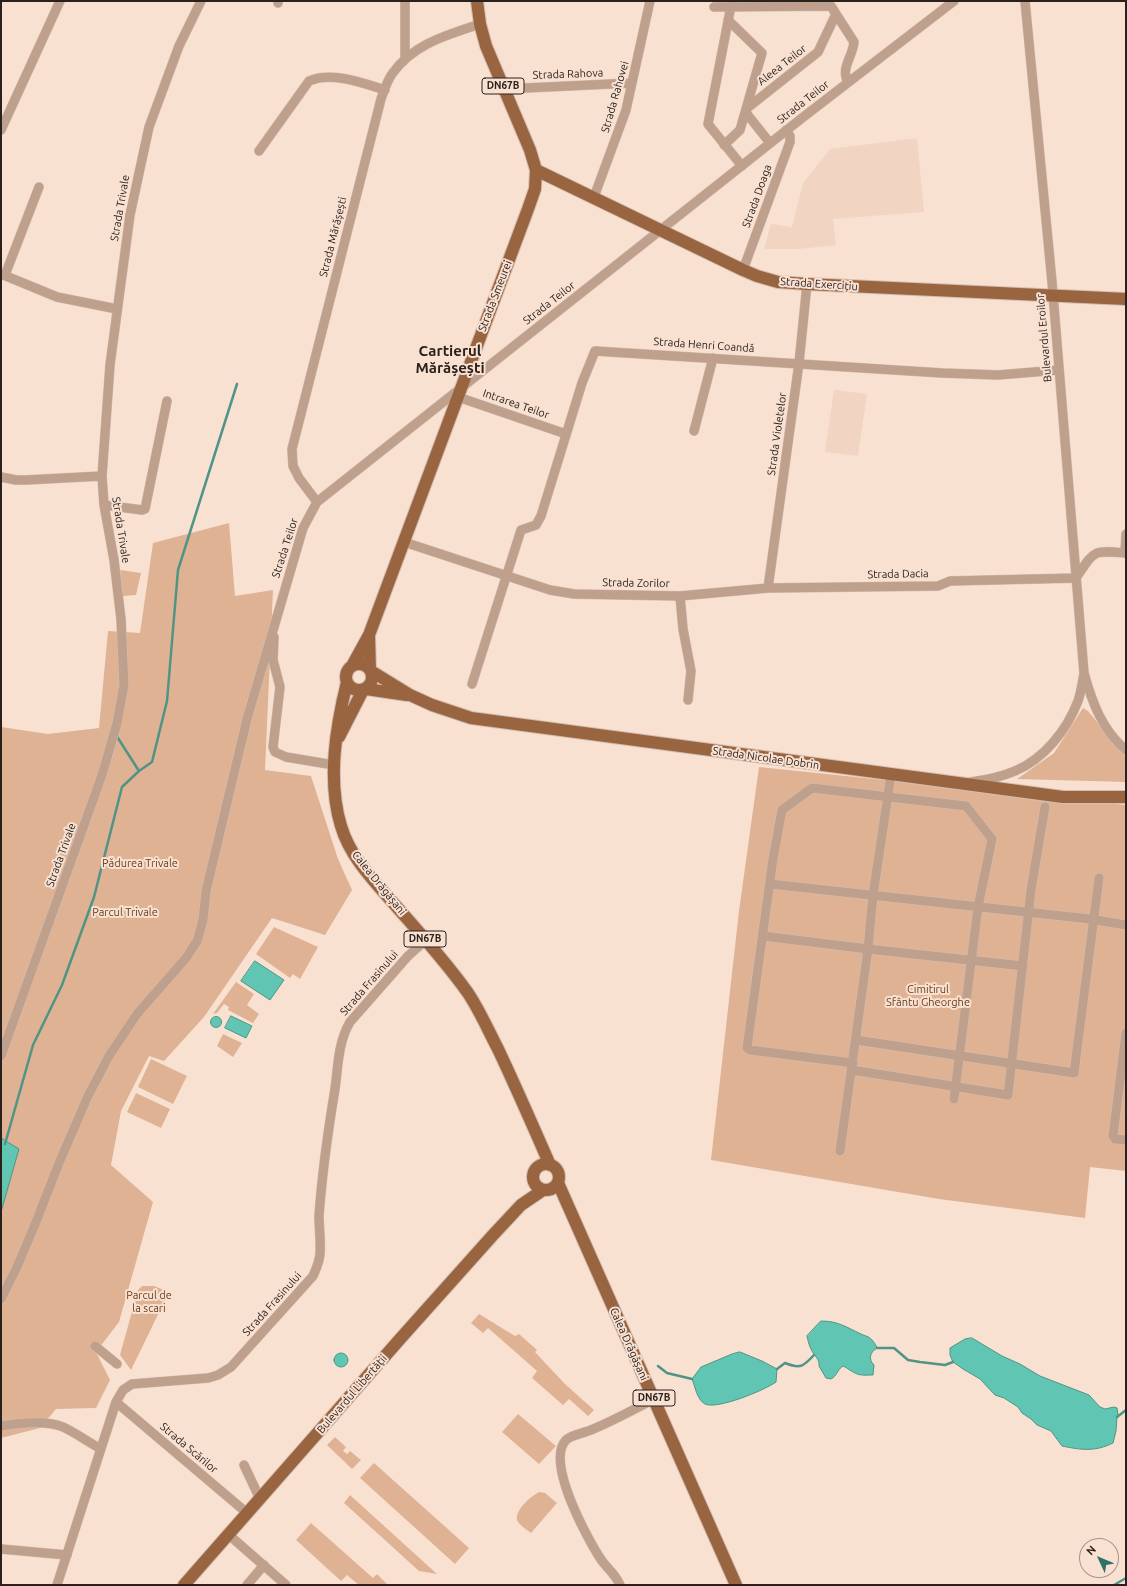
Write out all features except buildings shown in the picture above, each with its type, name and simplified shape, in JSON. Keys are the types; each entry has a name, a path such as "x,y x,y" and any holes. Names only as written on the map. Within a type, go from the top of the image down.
{"main road":[{"name":"Strada Smeurei","path":"352,666 369,636 528,209 534,189 536,170 530,150 486,46 480,24 477,1"},
{"name":"Strada Exercițiu","path":"536,170 743,270 769,280 807,284 1126,299"},
{"name":"Strada Smeurei","path":"369,636 371,670"},
{"path":"360,664 371,670 372,679 369,687 364,690 355,690 347,682 346,673 352,666 360,664"},
{"name":"Strada Nicolae Dobrin","path":"371,670 410,695 432,705 471,718 1063,797 1126,797"},
{"name":"Calea Drăgășani","path":"347,682 340,710 334,778 337,811 348,843 367,872 426,940 458,980 478,1009 536,1133 544,1166 554,1167 559,1174 546,1186 571,1212 736,1585"},
{"name":"Calea Drăgășani","path":"336,743 364,690"},
{"name":"Strada Nicolae Dobrin","path":"364,690 410,695"},
{"path":"544,1166 534,1173 546,1186"},
{"name":"Bulevardul Libertății","path":"184,1585 400,1339 521,1205 546,1186"}],"street":[{"path":"1,130 60,1"},
{"name":"Strada Trivale","path":"1,1056 102,775 117,723 124,685 121,619 114,560 104,505 102,476 110,365 130,216 149,127 179,46 201,1"},
{"path":"404,1 405,58"},
{"name":"Strada Rahovei","path":"594,197 620,128 632,83 650,1"},
{"name":"Strada Teilor","path":"1,1298 16,1269 65,1150 109,1056 137,1014 186,958 197,941 203,920 208,884 234,771 255,691 303,528 317,502 460,392 786,130 954,1"},
{"name":"Bulevardul Eroilor","path":"1025,1 1053,296 1084,673 1090,696 1098,714 1118,744 1126,750"},
{"path":"730,6 708,124 742,166"},
{"path":"714,7 831,6 854,42 853,50 844,76 848,82"},
{"name":"Aleea Teilor","path":"746,109 818,52 836,14"},
{"name":"Aleea Teilor","path":"724,145 740,130 762,54 728,20"},
{"name":"Strada Mărășești","path":"317,502 299,478 293,466 292,449 381,99 391,75 405,58 434,40 480,24"},
{"path":"260,151 309,81 317,77 330,77 357,81 385,90"},
{"name":"Strada Rahova","path":"504,89 632,83"},
{"path":"746,109 747,114 770,144"},
{"name":"Strada Doaga","path":"743,270 790,142 790,136 786,130"},
{"path":"39,187 3,274 58,297 117,309"},
{"name":"Strada Violetelor","path":"768,588 799,363 807,284"},
{"name":"Strada Henri Coandă","path":"506,576 521,530 536,525 541,516 582,383 595,350 942,373 998,375 1059,370"},
{"path":"694,431 713,358"},
{"name":"Intrarea Teilor","path":"460,392 566,434"},
{"path":"104,505 142,510 145,509 167,401"},
{"path":"1,477 26,480 102,476"},
{"path":"1076,578 1088,559 1096,552 1106,551 1125,553 1126,534"},
{"name":"Strada Zorilor","path":"404,542 550,590 574,594 680,596 768,588"},
{"path":"472,684 506,576"},
{"name":"Strada Dacia","path":"768,588 938,586 950,581 1076,578"},
{"path":"680,596 683,629 692,671 688,700"},
{"path":"275,622 273,660 280,687 273,747 275,752 286,757 334,765"},
{"name":"Bulevardul Eroilor","path":"966,783 993,778 1017,770 1037,757 1053,742 1065,726 1078,700 1084,673"},
{"path":"840,1151 868,949 873,895 891,774"},
{"path":"954,1099 956,1086 960,1056 978,907 992,839 966,806 812,788 782,810 772,859 770,884 747,1048 750,1050 852,1067 956,1086 1008,1095 1022,966 1045,807"},
{"path":"856,1040 1074,1073 1099,878"},
{"path":"770,884 1029,912 1126,925"},
{"path":"763,936 1022,966"},
{"name":"Strada Frasinului","path":"57,1585 116,1402 123,1390 132,1384 208,1378 218,1375 231,1367 313,1276 318,1265 320,1253 320,1216 324,1173 335,1088 345,1031 350,1022 408,956 426,940"},
{"path":"1126,1033 1124,1063 1113,1136 1115,1139 1126,1140"},
{"path":"95,1346 117,1364"},
{"path":"620,1585 617,1578 602,1561 576,1512 565,1483 560,1464 560,1453 562,1446 569,1438 592,1430 654,1399"},
{"name":"Strada Scărilor","path":"116,1402 247,1513"},
{"path":"1,1420 14,1424"},
{"path":"1,1426 48,1423 62,1426 101,1449"},
{"path":"244,1465 260,1499"},
{"path":"229,1534 286,1585"},
{"path":"1,1549 67,1555"},
{"path":"247,1585 264,1565"}],"shaded area":[{"path":"917,138 924,212 833,219 836,245 799,249 764,249 771,224 792,227 803,183 830,149"},
{"path":"834,390 867,394 858,456 825,452"}],"green space":[{"name":"Pădurea Trivale","path":"229,523 235,596 273,590 265,770 311,776 338,859 352,890 325,935 272,918 204,1017 164,1061 149,1056 121,1111 111,1165 153,1202 119,1322 96,1352 110,1380 96,1408 56,1409 40,1428 1,1438 1,727 48,734 99,728 108,631 140,633 153,543"},
{"path":"120,570 141,573 136,595 123,596"},
{"path":"1083,708 1088,711 1126,757 1126,782 1017,779 1054,753"},
{"name":"Cimitirul Sfântu Gheorghe","path":"759,767 1126,805 1126,1171 1090,1167 1085,1218 939,1199 711,1160 739,911"},
{"path":"274,927 318,947 300,979 293,974 290,978 256,954"},
{"path":"236,982 254,994 247,1005 259,1014 253,1023 228,1010 229,1007 224,1004 217,1013 213,1014"},
{"path":"223,1034 242,1043 233,1057 217,1046"},
{"path":"151,1059 187,1076 173,1104 138,1087"},
{"path":"136,1093 170,1109 161,1128 127,1112"},
{"name":"Parcul de la scari","path":"142,1286 154,1286 169,1292 131,1370 120,1355 138,1290"},
{"path":"479,1314 515,1336 519,1334 537,1350 535,1352 564,1383 594,1410 588,1416 569,1399 563,1405 532,1378 537,1371 488,1328 483,1333 471,1323"},
{"path":"518,1414 556,1446 539,1464 502,1432"},
{"path":"335,1437 346,1447 343,1451 347,1454 350,1451 361,1460 352,1469 327,1445"},
{"path":"374,1463 469,1548 455,1564 360,1478"},
{"path":"539,1492 545,1493 557,1503 531,1533 518,1522 517,1518 523,1505"},
{"path":"350,1495 437,1574 419,1571 344,1503"},
{"path":"311,1523 373,1578 377,1574 388,1585 359,1585 347,1575 341,1581 296,1540"}],"water":[{"path":"255,961 284,980 270,1000 241,981"},
{"path":"231,1016 252,1026 246,1038 225,1028"},
{"path":"214,1017 218,1017 220,1018 220,1026 214,1027 211,1024 211,1020"},
{"path":"1,1138 19,1149 1,1212"},
{"path":"821,1321 842,1325 871,1339 877,1348 870,1358 874,1365 873,1375 857,1374 843,1366 833,1378 826,1378 819,1366 818,1359 810,1347 807,1336"},
{"path":"972,1338 1040,1376 1089,1395 1100,1407 1105,1409 1114,1407 1117,1408 1118,1415 1121,1414 1117,1417 1113,1443 1094,1449 1062,1446 1051,1431 1037,1425 1022,1413 1018,1407 1004,1398 995,1395 980,1379 953,1362 950,1355 950,1348 965,1339"},
{"path":"740,1352 777,1369 776,1382 762,1390 730,1402 711,1405 702,1402 698,1396 692,1379 701,1367"},
{"path":"341,1353 346,1355 348,1360 346,1365 341,1367 336,1365 334,1360 336,1355"}],"waterway":[{"path":"5,1144 33,1045 62,985 94,897 122,787 139,771 152,762 167,701 178,570 237,384"},
{"path":"116,735 139,771"},
{"path":"877,1348 894,1348 908,1360 945,1365 953,1362"},
{"path":"777,1369 785,1363 794,1366 801,1366 814,1355"},
{"path":"658,1366 667,1373 692,1379"},
{"path":"1117,1417 1126,1410"},
{"path":"1114,1585 1126,1578"}],"district":[{"name":"Cartierul Mărășești","path":"450,360"}],"park label":[{"name":"Parcul Trivale","path":"125,912"}]}
